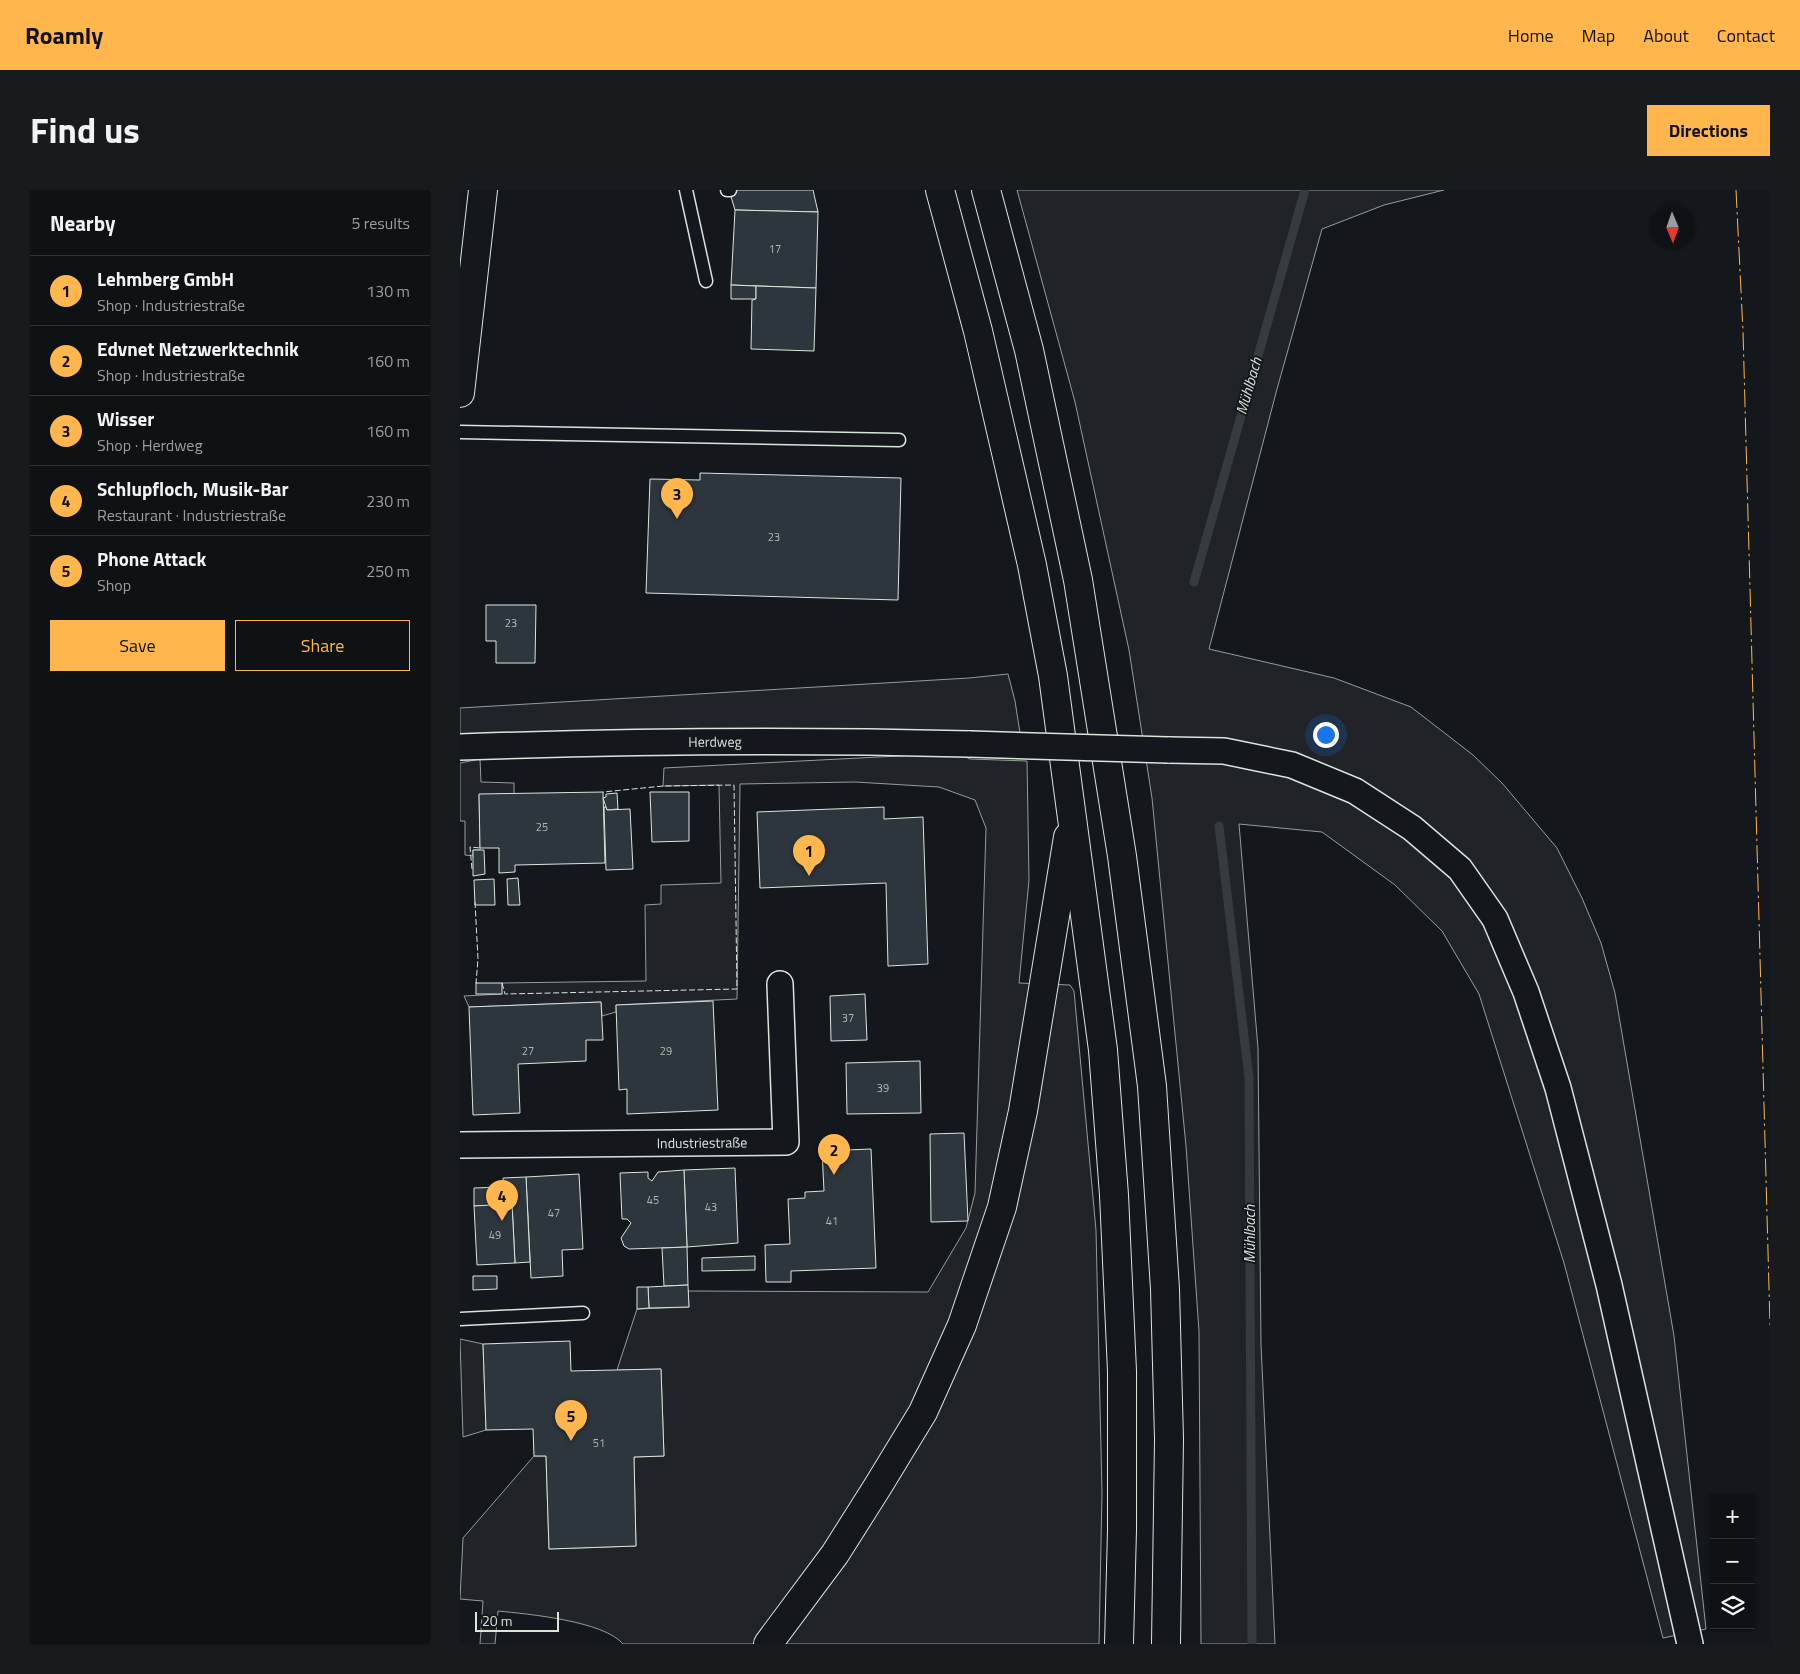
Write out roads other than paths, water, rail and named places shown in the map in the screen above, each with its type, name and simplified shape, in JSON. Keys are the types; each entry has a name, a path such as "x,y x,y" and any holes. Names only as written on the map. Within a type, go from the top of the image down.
{"main road":[{"path":"460,393 483,190"},
{"path":"940,190 978,331 1032,565 1053,676 1104,1050 1114,1195 1122,1371 1122,1530 1118,1644"},
{"path":"986,190 1029,350 1078,580 1122,856 1152,1086 1165,1290 1168,1409 1166,1644"},
{"path":"768,1644 835,1554 923,1412 962,1324 1002,1207 1022,1111 1072,808"}],"street":[{"name":"Herdweg","path":"460,747 650,740 822,740 1224,751 1292,765 1355,791 1412,828 1460,869 1495,919 1526,992 1558,1088 1609,1285 1690,1644"},
{"name":"Industriestraße","path":"460,1145 786,1142 780,984"}],"lane":[{"path":"686,190 706,281"},
{"path":"460,432 899,440"},
{"path":"460,1319 582,1313"}],"waterway":[{"name":"Mühlbach","path":"1194,582 1305,190"},
{"name":"Mühlbach","path":"1219,826 1249,1078 1252,1644"}],"place":[{"name":"Wisser","path":"677,519"},
{"name":"Lehmberg GmbH","path":"809,876"},
{"name":"Edvnet Netzwerktechnik","path":"834,1175"},
{"name":"Schlupfloch, Musik-Bar","path":"502,1221"},
{"name":"Phone Attack","path":"571,1441"}]}
